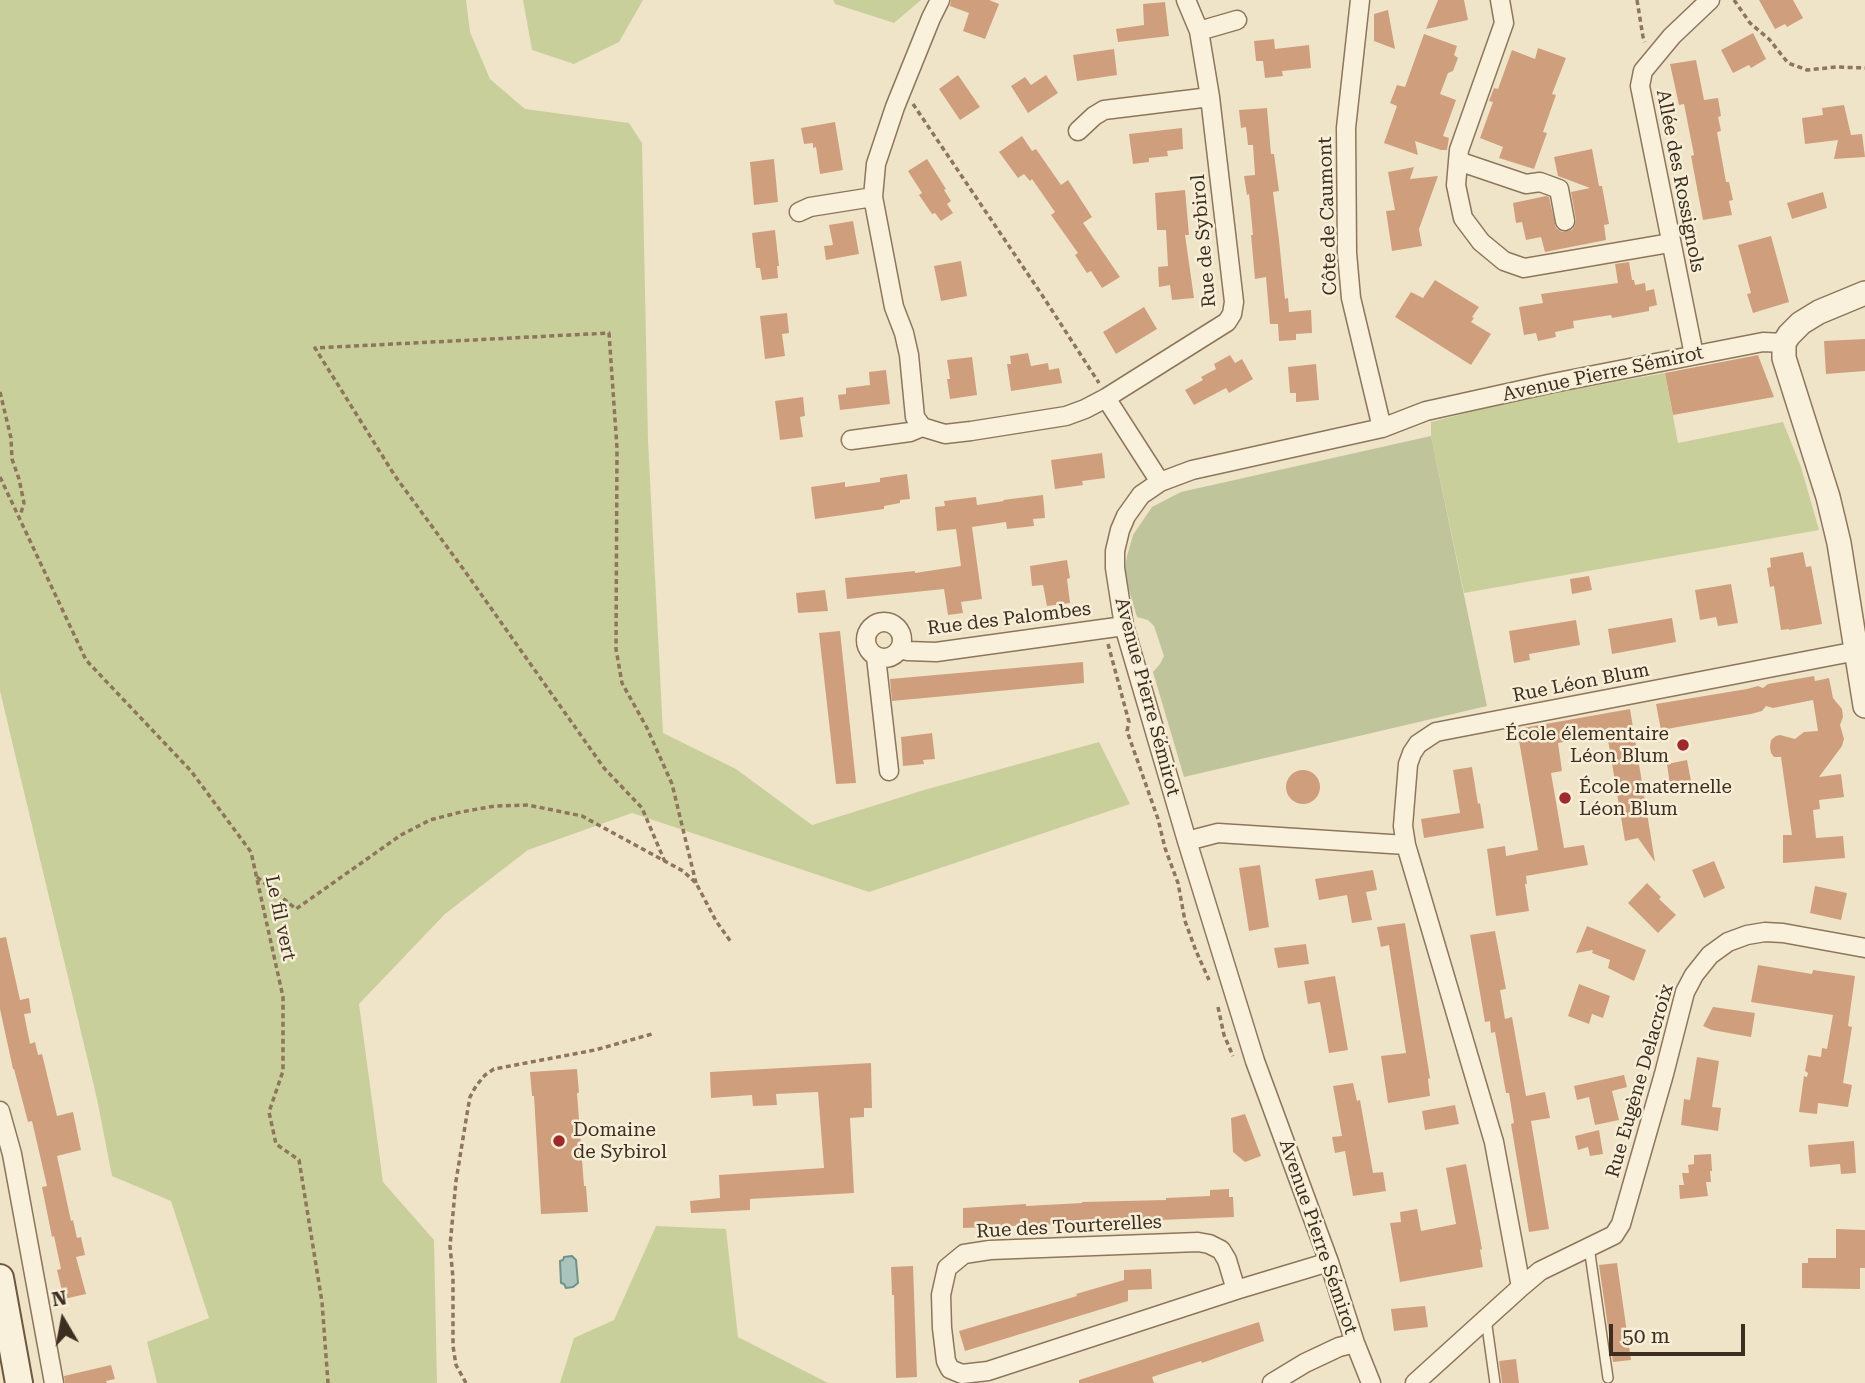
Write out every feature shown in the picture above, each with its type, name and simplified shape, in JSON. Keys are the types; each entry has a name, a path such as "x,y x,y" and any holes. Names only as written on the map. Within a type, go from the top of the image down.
{"main road":[{"path":"0,1278 19,1383"}],"street":[{"path":"922,427 915,417 909,355 894,307 873,197 876,164 902,88 940,0"},
{"name":"Rue de Sybirol","path":"851,440 910,432 922,427 945,434 971,432 1066,416 1107,397 1227,322 1234,302 1210,97 1199,31 1186,0"},
{"name":"Côte de Caumont","path":"1360,0 1346,128 1347,253 1351,298 1382,428"},
{"path":"1500,0 1504,23 1459,150 1456,185 1463,218 1481,242 1504,261 1524,268 1670,243"},
{"name":"Allée des Rossignols","path":"1694,355 1640,86 1643,71 1672,36 1710,0"},
{"path":"1199,31 1237,20"},
{"path":"1079,131 1104,110 1210,97"},
{"path":"1458,161 1526,184 1540,182 1559,189 1565,221"},
{"path":"799,212 810,207 873,197"},
{"path":"1865,293 1819,312 1801,323 1784,344 1784,358 1834,520 1865,706"},
{"name":"Avenue Pierre Sémirot","path":"1371,1383 1255,1062 1187,841 1124,626 1115,568 1119,530 1141,495 1160,482 1192,470 1382,428 1426,411 1565,380 1763,342 1784,344"},
{"path":"1107,397 1160,482"},
{"path":"876,657 885,659 894,656 900,649 903,640 898,629 890,623 881,622 873,626 866,638 868,648 876,657 889,771"},
{"name":"Rue des Palombes","path":"900,649 936,652 1124,626"},
{"name":"Rue Léon Blum","path":"1521,1287 1494,1142 1406,845 1403,826 1408,764 1412,753 1418,744 1436,732 1857,651"},
{"path":"1187,841 1218,833 1406,845"},
{"name":"Rue Eugène Delacroix","path":"1521,1287 1540,1271 1614,1235 1621,1224 1685,992 1710,955 1728,942 1765,932 1865,948"},
{"path":"0,1111 12,1154 54,1383"},
{"name":"Rue des Tourterelles","path":"1236,1290 1227,1260 1221,1250 1198,1242 990,1250 964,1254 947,1268 941,1295 946,1361 950,1370 962,1374 988,1371 1329,1262"},
{"path":"1415,1383 1521,1287"},
{"path":"1272,1383 1305,1363 1339,1347 1355,1343"}],"lane":[{"path":"1589,1245 1608,1378"},
{"path":"1486,1319 1495,1383"}],"path":[{"path":"1637,0 1643,37 1653,59"},
{"path":"1734,0 1749,23 1769,38 1788,63 1807,70 1865,68"},
{"path":"902,88 1042,295 1107,397"},
{"path":"665,862 642,807 604,768 395,476 315,348 609,333 617,448 616,649 622,683 647,728 672,784 696,883 716,922 732,942"},
{"name":"Le fil vert","path":"0,392 11,438 12,459 24,503 19,518"},
{"name":"Le fil vert","path":"0,477 86,660 191,771 251,852 283,997 283,1071 270,1112 276,1144 299,1160 322,1303 328,1383"},
{"path":"256,876 296,909 401,835 430,820 461,811 528,805 582,816 683,872 696,883"},
{"path":"466,1383 456,1365 453,1346 450,1246 456,1181 470,1097 485,1075 495,1069 595,1050 652,1034"}],"green space":[{"path":"0,0 466,0 470,32 490,79 525,109 629,123 642,143 648,440 663,733 736,769 812,825 924,790 1099,742 1130,804 869,892 632,813 528,850 445,914 359,1004 383,1182 434,1240 437,1383 157,1383 147,1342 209,1318 171,1201 112,1176 97,1099 0,691"},
{"path":"523,0 643,0 619,42 574,64 532,50"},
{"path":"833,0 921,0 894,23 835,4"},
{"path":"1665,373 1678,443 1783,422 1801,467 1819,530 1464,593 1431,436 1431,422 1526,398"},
{"path":"1431,436 1487,706 1184,777 1153,672 1164,656 1154,626 1148,620 1137,617 1124,573 1133,535 1152,507 1181,492"},
{"path":"656,1226 726,1229 738,1337 828,1383 560,1383 574,1338 614,1320"}],"water":[{"path":"572,1256 576,1260 578,1283 566,1288 561,1283 560,1261 564,1257"}],"building":[{"path":"951,0 989,0 999,4 985,39 963,31 969,13 950,6"},
{"path":"1438,0 1464,0 1468,20 1426,29"},
{"path":"1759,0 1793,0 1803,18 1787,27 1785,24 1775,29"},
{"path":"1165,2 1169,36 1118,42 1116,29 1144,25 1143,4"},
{"path":"1388,10 1395,49 1374,41 1374,14"},
{"path":"1753,33 1766,59 1751,68 1749,65 1733,73 1721,50"},
{"path":"1424,34 1457,46 1454,55 1458,58 1453,71 1448,73 1440,94 1456,100 1443,136 1449,138 1447,150 1415,141 1418,155 1384,143 1397,106 1390,103 1397,85 1405,87"},
{"path":"1274,39 1275,49 1309,45 1311,68 1282,71 1283,76 1265,78 1263,61 1256,61 1254,41"},
{"path":"1538,48 1566,58 1552,94 1556,95 1543,132 1547,133 1534,169 1499,158 1503,147 1480,138 1493,102 1489,101 1494,88 1498,89 1512,50 1535,59"},
{"path":"1114,49 1117,75 1077,81 1073,55"},
{"path":"1696,60 1704,100 1718,98 1721,131 1717,132 1726,182 1729,182 1733,200 1729,201 1732,215 1703,220 1684,104 1679,105 1670,64"},
{"path":"958,75 980,107 960,120 939,89"},
{"path":"1046,75 1058,93 1028,113 1011,86 1025,77 1031,85"},
{"path":"1844,105 1851,135 1862,134 1865,157 1834,159 1838,140 1805,144 1802,118 1823,115 1822,108"},
{"path":"1267,108 1271,154 1274,154 1279,191 1273,192 1285,299 1288,298 1289,312 1311,310 1312,333 1296,334 1296,340 1279,341 1278,324 1270,324 1266,277 1255,279 1249,194 1247,195 1244,176 1255,175 1253,145 1248,145 1246,127 1241,128 1239,110"},
{"path":"835,122 843,170 820,174 816,147 813,148 813,143 804,144 801,128"},
{"path":"1182,128 1183,149 1167,151 1168,156 1149,158 1149,162 1133,164 1129,134"},
{"path":"1022,136 1032,151 1036,149 1061,185 1068,180 1092,217 1083,223 1120,277 1102,288 1091,271 1087,273 1075,255 1078,253 1051,215 1055,212 1032,179 1030,181 1024,174 1018,178 999,152"},
{"path":"1592,149 1609,224 1604,225 1606,240 1545,252 1541,237 1526,240 1522,222 1516,223 1513,203 1549,197 1556,228 1562,232 1572,230 1576,220 1571,192 1590,188 1558,176 1554,157"},
{"path":"774,159 778,202 754,205 750,162"},
{"path":"927,159 951,201 947,204 953,213 941,221 935,213 932,214 919,195 922,193 908,171"},
{"path":"1414,167 1410,179 1438,176 1419,229 1422,246 1392,251 1386,211 1395,210 1388,172"},
{"path":"1185,190 1189,235 1185,235 1194,298 1172,300 1170,285 1159,287 1158,267 1168,266 1166,230 1157,230 1155,193"},
{"path":"1823,192 1827,208 1792,219 1787,203"},
{"path":"853,221 859,254 826,260 824,246 833,245 829,225"},
{"path":"775,230 778,278 762,280 760,268 756,268 752,233"},
{"path":"1771,236 1789,302 1753,313 1747,294 1751,293 1738,245"},
{"path":"961,261 967,296 941,301 934,266"},
{"path":"1629,262 1635,285 1645,283 1646,291 1654,289 1657,305 1649,307 1649,311 1612,318 1611,315 1573,321 1574,328 1555,332 1556,337 1538,341 1536,333 1524,335 1519,307 1543,303 1541,294 1618,283 1615,264"},
{"path":"1435,280 1479,307 1471,322 1491,334 1471,365 1395,317 1411,292 1423,298"},
{"path":"1144,307 1157,329 1116,354 1103,332"},
{"path":"787,313 789,333 782,334 785,356 765,359 760,316"},
{"path":"1865,339 1865,371 1826,374 1824,341"},
{"path":"1028,353 1031,366 1048,363 1049,370 1059,368 1062,383 1011,391 1007,364 1011,364 1010,356"},
{"path":"1230,355 1235,363 1242,359 1253,379 1229,393 1226,388 1194,405 1185,390 1203,380 1201,377 1216,369 1214,364"},
{"path":"1758,355 1774,397 1673,415 1665,373"},
{"path":"972,357 977,395 950,399 947,360"},
{"path":"1316,364 1319,400 1296,402 1296,393 1290,393 1288,367"},
{"path":"886,370 890,404 840,410 838,395 846,394 846,388 870,385 869,372"},
{"path":"803,397 805,416 800,417 803,437 780,440 775,401"},
{"path":"1102,453 1105,478 1082,481 1083,485 1055,489 1051,460"},
{"path":"907,474 910,499 884,506 884,509 815,519 811,487 845,482 845,487 880,482 880,478"},
{"path":"1043,495 1045,518 1033,519 1034,526 1007,529 1006,522 972,527 982,599 961,602 963,613 948,615 944,589 847,599 845,578 915,573 961,566 956,529 937,531 935,507 945,506 944,501 976,497 977,505"},
{"path":"1803,552 1806,567 1811,566 1822,624 1781,630 1774,586 1770,587 1767,568 1771,567 1770,558"},
{"path":"1067,560 1070,603 1047,606 1043,585 1032,586 1030,566"},
{"path":"1589,576 1592,590 1572,594 1570,579"},
{"path":"1731,584 1738,623 1718,626 1716,617 1700,620 1695,590"},
{"path":"825,590 828,611 798,613 796,593"},
{"path":"1672,618 1676,642 1612,654 1608,629"},
{"path":"1576,620 1580,645 1529,654 1530,660 1514,663 1509,631"},
{"path":"840,631 856,783 836,784 819,633"},
{"path":"1083,662 1084,683 892,701 890,679"},
{"path":"1814,676 1815,681 1829,678 1833,698 1842,709 1840,725 1844,739 1842,746 1819,777 1841,774 1844,797 1819,800 1820,809 1813,810 1816,838 1843,836 1845,858 1783,863 1783,835 1792,835 1781,757 1774,757 1771,753 1771,740 1780,735 1795,739 1804,732 1818,731 1813,700 1773,708 1766,706 1762,711 1751,714 1661,730 1656,704 1758,686 1763,688 1768,684"},
{"path":"1630,709 1655,862 1638,838 1625,841 1607,734 1558,743 1562,771 1551,773 1564,848 1584,845 1588,865 1526,876 1529,911 1496,916 1487,849 1505,846 1506,856 1538,850 1517,729"},
{"path":"932,733 935,759 923,760 924,764 903,766 901,737"},
{"path":"1687,760 1691,781 1670,785 1667,764"},
{"path":"1472,767 1484,828 1424,838 1421,819 1460,813 1453,770"},
{"path":"1303,770 1315,775 1320,787 1315,799 1303,804 1291,799 1286,787 1291,775"},
{"path":"1714,861 1725,888 1704,898 1692,870"},
{"path":"1260,865 1269,927 1249,931 1239,868"},
{"path":"1373,870 1377,890 1366,892 1372,920 1352,923 1347,895 1319,900 1315,879"},
{"path":"1647,883 1676,915 1658,933 1628,903"},
{"path":"1815,886 1847,893 1841,920 1810,913"},
{"path":"1405,923 1430,1078 1430,1096 1388,1103 1381,1056 1406,1053 1389,945 1381,947 1377,927"},
{"path":"1587,926 1646,950 1634,981 1608,968 1610,960 1592,953 1593,950 1576,953"},
{"path":"1495,931 1506,989 1500,990 1505,1019 1512,1017 1526,1096 1545,1092 1550,1118 1531,1121 1549,1229 1529,1232 1511,1124 1514,1123 1509,1093 1506,1093 1495,1032 1491,1033 1490,1021 1485,1022 1470,935"},
{"path":"6,937 20,1000 29,998 31,1013 24,1014 30,1044 35,1042 38,1055 42,1054 57,1116 73,1112 81,1150 57,1156 71,1221 73,1220 77,1238 81,1237 85,1255 76,1257 86,1294 64,1299 57,1270 61,1269 42,1187 47,1186 32,1121 28,1122 13,1069 0,1009 0,938"},
{"path":"1306,944 1309,964 1278,968 1274,948"},
{"path":"1758,965 1812,974 1813,970 1855,976 1848,1026 1852,1027 1843,1083 1852,1085 1848,1107 1818,1103 1817,1114 1799,1112 1804,1076 1807,1077 1808,1073 1805,1071 1808,1055 1821,1057 1822,1048 1827,1049 1833,1015 1751,1002"},
{"path":"1335,976 1348,1050 1329,1053 1320,1002 1308,1004 1304,981"},
{"path":"1579,984 1610,996 1603,1018 1592,1014 1589,1024 1568,1016"},
{"path":"1713,1007 1755,1013 1751,1037 1703,1026"},
{"path":"1697,1057 1719,1061 1712,1107 1721,1108 1718,1131 1681,1125 1684,1099 1690,1100"},
{"path":"871,1063 872,1108 864,1108 864,1117 850,1118 854,1193 750,1199 750,1210 691,1213 690,1201 720,1198 719,1175 824,1168 818,1092 776,1094 777,1105 753,1106 752,1095 711,1098 710,1072"},
{"name":"Domaine de Sybirol","path":"577,1069 588,1212 541,1214 534,1096 530,1072"},
{"path":"1624,1075 1627,1087 1612,1091 1619,1120 1595,1125 1589,1097 1577,1100 1574,1086"},
{"path":"1353,1083 1357,1101 1360,1100 1373,1173 1383,1172 1386,1191 1353,1196 1345,1151 1335,1153 1332,1137 1342,1136 1333,1086"},
{"path":"1455,1105 1459,1124 1425,1130 1422,1111"},
{"path":"1245,1114 1261,1156 1245,1162 1233,1152 1231,1118"},
{"path":"1599,1130 1603,1154 1590,1156 1588,1147 1578,1150 1575,1136"},
{"path":"1854,1141 1856,1173 1841,1174 1840,1164 1810,1167 1808,1145"},
{"path":"1711,1154 1711,1182 1706,1182 1708,1196 1680,1199 1679,1185 1684,1185 1682,1173 1689,1173 1688,1165 1694,1164 1694,1155"},
{"path":"1466,1164 1483,1267 1400,1282 1390,1223 1401,1222 1400,1212 1417,1209 1421,1231 1456,1224 1446,1168"},
{"path":"1229,1189 1229,1197 1233,1197 1234,1217 963,1228 963,1208 1166,1200 1210,1196 1210,1190"},
{"path":"1836,1229 1865,1230 1865,1268 1860,1268 1860,1289 1802,1288 1802,1263 1808,1263 1808,1258 1836,1258"},
{"path":"1617,1263 1631,1360 1613,1362 1599,1265"},
{"path":"913,1266 917,1377 896,1378 891,1267"},
{"path":"1151,1269 1152,1289 1128,1290 1128,1301 965,1351 959,1331 1124,1280 1124,1270"},
{"path":"1425,1306 1428,1327 1394,1331 1391,1309"},
{"path":"1259,1322 1264,1341 1152,1377 1154,1383 1079,1383 1079,1380"},
{"path":"1516,1359 1519,1383 1502,1383 1499,1361"},
{"path":"111,1365 115,1379 106,1381 107,1383 65,1383 64,1376"}],"place":[{"name":"École élementaire Léon Blum","path":"1683,745"},
{"name":"École maternelle Léon Blum","path":"1565,798"},
{"name":"Domaine de Sybirol","path":"559,1141"}]}
